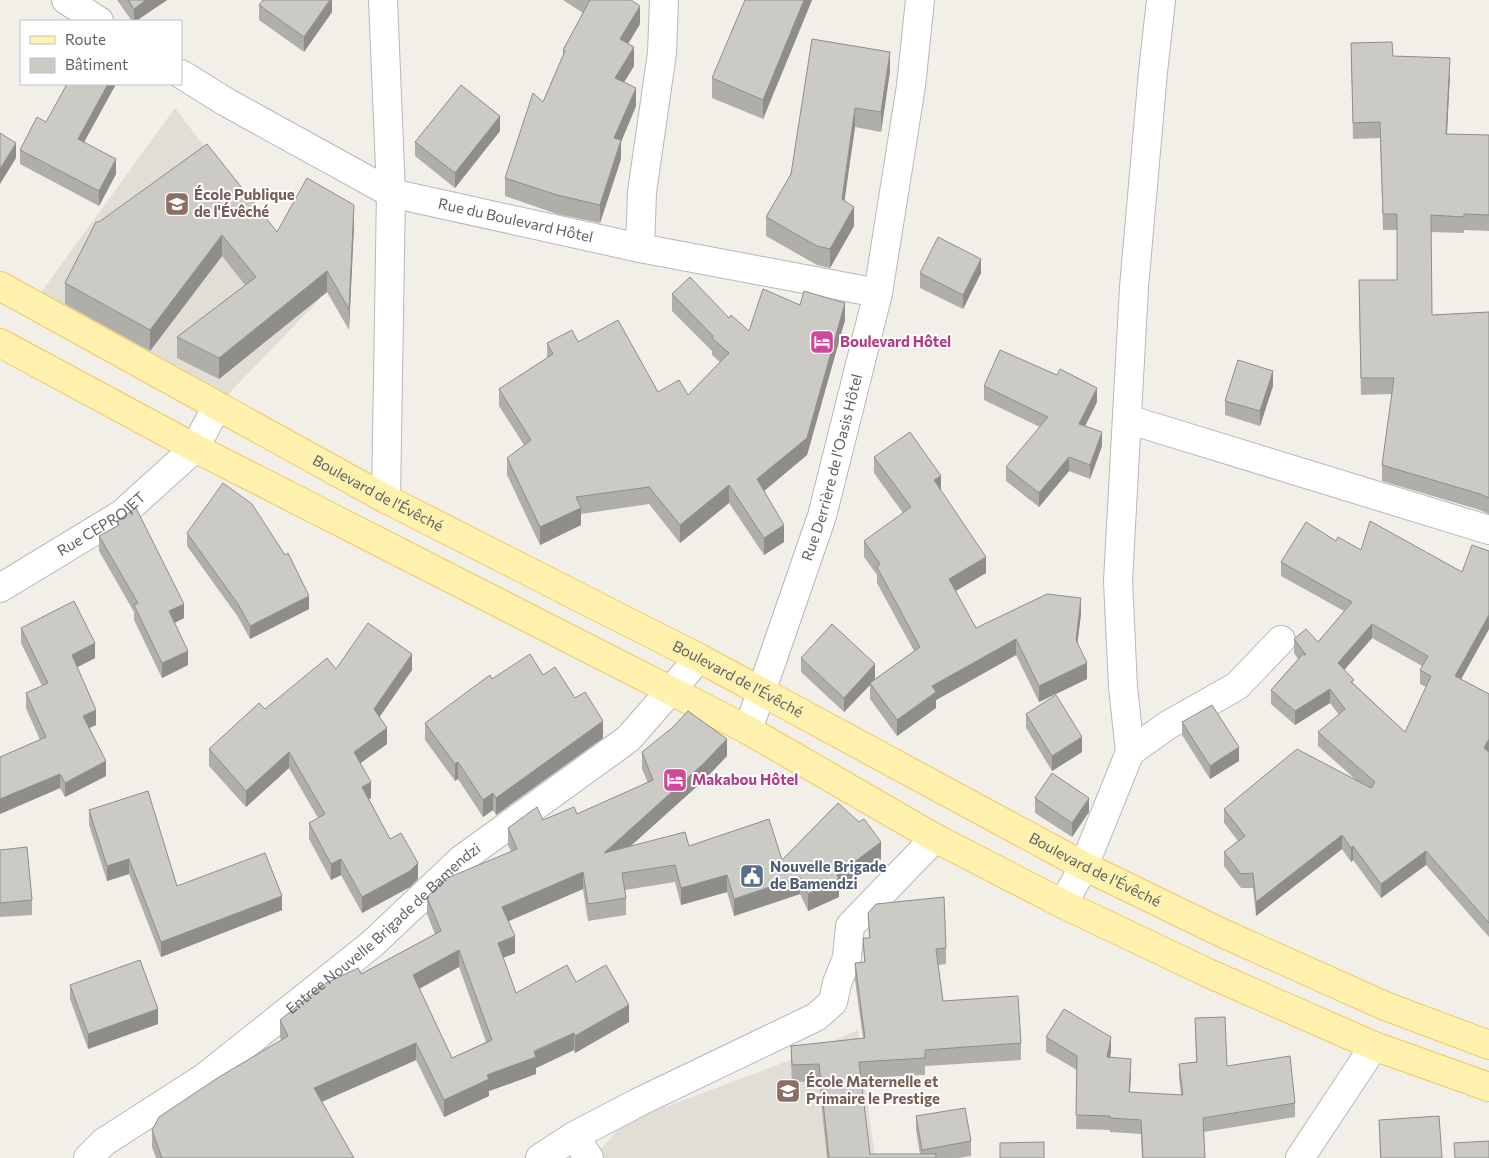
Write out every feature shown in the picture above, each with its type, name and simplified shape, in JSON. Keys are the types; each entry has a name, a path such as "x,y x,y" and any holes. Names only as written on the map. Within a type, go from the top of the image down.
{"main road":[{"name":"Boulevard de l'Évêché","path":"0,286 386,499 699,658 1084,866 1220,932 1385,1006 1489,1045"},
{"path":"0,343 195,448 748,730 935,838 1063,904 1208,973 1374,1046 1489,1087"}],"street":[{"path":"66,0 97,20"},
{"path":"383,0 391,193 386,499"},
{"path":"640,248 642,192 662,53 664,0"},
{"name":"Rue Derrière de l'Oasis Hôtel","path":"748,730 822,516 878,293 910,86 920,0"},
{"path":"1063,904 1084,866 1130,752 1123,687 1118,582 1135,277 1161,0"},
{"name":"Rue du Boulevard Hôtel","path":"182,75 226,102 391,193 640,248 878,293"},
{"path":"195,448 217,406"},
{"path":"1126,419 1489,530"},
{"name":"Rue CEPROJET","path":"0,588 122,514 195,448"},
{"path":"1130,752 1168,725 1237,686 1280,640"},
{"name":"Entree Nouvelle Brigade de Bamendzi","path":"87,1158 104,1142 205,1077 372,944 462,859 628,738 671,692 699,658"},
{"path":"540,1158 582,1147 639,1102 816,1017 833,1002 837,983 847,958 850,926 935,838"},
{"path":"1300,1158 1374,1046"}],"shaded area":[{"name":"École Publique de l'Évêché","path":"175,108 320,299 212,411 26,313"},
{"name":"École Maternelle et Primaire le Prestige","path":"858,1030 875,1158 600,1158 597,1153 625,1122 793,1059"}],"building":[{"path":"128,0 146,0 134,9"},
{"path":"263,0 330,0 304,37 259,5"},
{"path":"590,0 631,0 640,6 620,39 634,47 615,78 636,88 614,138 621,140 600,205 557,195 505,178 533,93 543,102 565,51 563,50"},
{"path":"745,0 804,0 763,100 712,78"},
{"path":"812,39 890,52 881,112 855,108 842,199 854,207 830,249 817,246 766,217 791,174"},
{"path":"1392,42 1393,56 1450,58 1446,134 1489,135 1489,215 1464,214 1464,217 1431,215 1432,315 1489,312 1489,498 1382,465 1394,378 1361,378 1359,280 1397,280 1397,214 1383,214 1380,122 1353,123 1351,43"},
{"path":"66,85 107,85 78,139 116,159 99,191 20,150 37,117 46,122"},
{"path":"461,85 500,116 455,173 415,142"},
{"path":"0,133 16,143 0,169"},
{"path":"207,144 277,232 307,178 354,205 349,309 327,271 219,358 177,337 256,277 222,235 150,330 65,283 96,222 99,222"},
{"path":"938,237 981,259 963,295 920,273"},
{"path":"690,277 729,318 731,315 749,331 763,289 800,305 804,291 845,303 807,438 757,479 784,525 764,538 729,485 680,525 649,487 576,497 581,508 540,527 507,458 531,440 499,389 553,354 547,343 572,330 578,342 618,320 658,392 679,380 688,395 729,353 712,338 713,336 672,294"},
{"path":"1000,350 1057,375 1060,369 1097,388 1079,424 1102,432 1090,465 1069,457 1039,493 1006,467 1048,417 984,386"},
{"path":"1238,360 1273,371 1260,411 1225,401"},
{"path":"910,432 941,476 934,480 986,557 949,579 976,628 1047,594 1081,598 1076,640 1087,663 1039,686 1016,639 932,686 936,692 897,720 870,683 920,647 877,567 880,564 864,541 911,507 874,457"},
{"path":"223,483 252,504 285,555 288,553 309,596 250,626 238,604 187,533"},
{"path":"136,508 184,604 169,611 188,651 162,663 134,605 138,603 99,536 119,525 117,521"},
{"path":"1370,521 1462,572 1472,545 1489,551 1489,615 1455,676 1489,694 1489,739 1484,748 1489,752 1489,923 1426,851 1381,884 1353,846 1351,848 1342,835 1256,902 1253,873 1241,874 1224,852 1245,836 1224,809 1297,749 1371,788 1375,782 1318,732 1345,709 1330,689 1295,711 1271,690 1303,654 1306,655 1294,639 1306,629 1318,642 1352,602 1281,562 1306,522 1336,541 1338,537 1361,550","holes":["1372,624 1428,656 1420,670 1431,676 1405,732 1351,682 1354,680 1338,663"]},
{"path":"74,601 95,643 72,655 96,710 83,716 106,761 65,783 60,774 0,799 0,757 46,737 26,693 48,683 21,628"},
{"path":"368,623 412,654 374,709 387,728 354,752 371,782 362,787 390,839 401,833 418,863 410,871 362,897 341,859 331,864 309,823 325,814 289,752 246,791 209,749 259,703 265,709 327,658 336,669"},
{"path":"832,624 875,664 844,698 801,658"},
{"path":"530,654 543,675 555,667 575,698 585,692 603,721 496,798 493,793 483,800 458,762 455,764 425,723 490,675 492,679"},
{"path":"1056,695 1082,737 1052,756 1026,714"},
{"path":"1212,705 1239,747 1210,766 1182,722"},
{"path":"688,711 727,739 703,764 604,853 685,832 689,846 769,819 782,860 838,803 859,822 864,819 881,842 837,875 839,879 808,894 800,877 734,899 727,875 681,888 675,865 622,873 626,898 588,904 583,872 502,907 515,936 498,943 516,993 567,965 576,982 606,965 629,1005 575,1036 574,1033 534,1051 536,1057 487,1075 489,1079 444,1100 416,1043 314,1088 354,1158 162,1158 152,1130 159,1117 219,1077 288,1036 280,1020 326,983 358,968 361,974 441,931 427,897 445,879 517,849 508,828 537,807 543,820 574,807 577,814 653,780 642,752 672,728","holes":["459,950 492,1040 452,1058 413,975"]},
{"path":"1052,773 1089,798 1072,823 1035,798"},
{"path":"148,791 177,886 265,853 282,896 161,942 129,859 107,866 89,810"},
{"path":"27,847 32,900 0,903 0,850"},
{"path":"944,897 946,948 936,949 943,1001 1018,996 1021,1043 925,1050 925,1058 859,1062 870,1154 936,1154 936,1158 829,1158 819,1064 792,1065 791,1046 865,1038 855,963 865,962 863,938 870,938 868,913 876,904"},
{"path":"140,960 158,1009 88,1034 70,985"},
{"path":"1064,1009 1111,1037 1107,1057 1131,1059 1129,1092 1183,1095 1179,1064 1197,1062 1195,1018 1225,1017 1227,1066 1290,1056 1295,1103 1203,1118 1205,1158 1143,1158 1141,1120 1110,1118 1110,1116 1076,1115 1077,1056 1046,1037"},
{"path":"965,1108 971,1141 922,1150 916,1116"},
{"path":"1439,1116 1442,1158 1381,1158 1379,1120"},
{"path":"1489,1141 1489,1158 1455,1158 1454,1143"},
{"path":"1044,1142 1044,1158 1000,1158 1000,1143"}],"place":[{"name":"École Publique de l'Évêché","path":"177,204"},
{"name":"Boulevard Hôtel","path":"822,342"},
{"name":"Makabou Hôtel","path":"675,780"},
{"name":"Nouvelle Brigade de Bamendzi","path":"752,876"},
{"name":"École Maternelle et Primaire le Prestige","path":"788,1091"}]}
